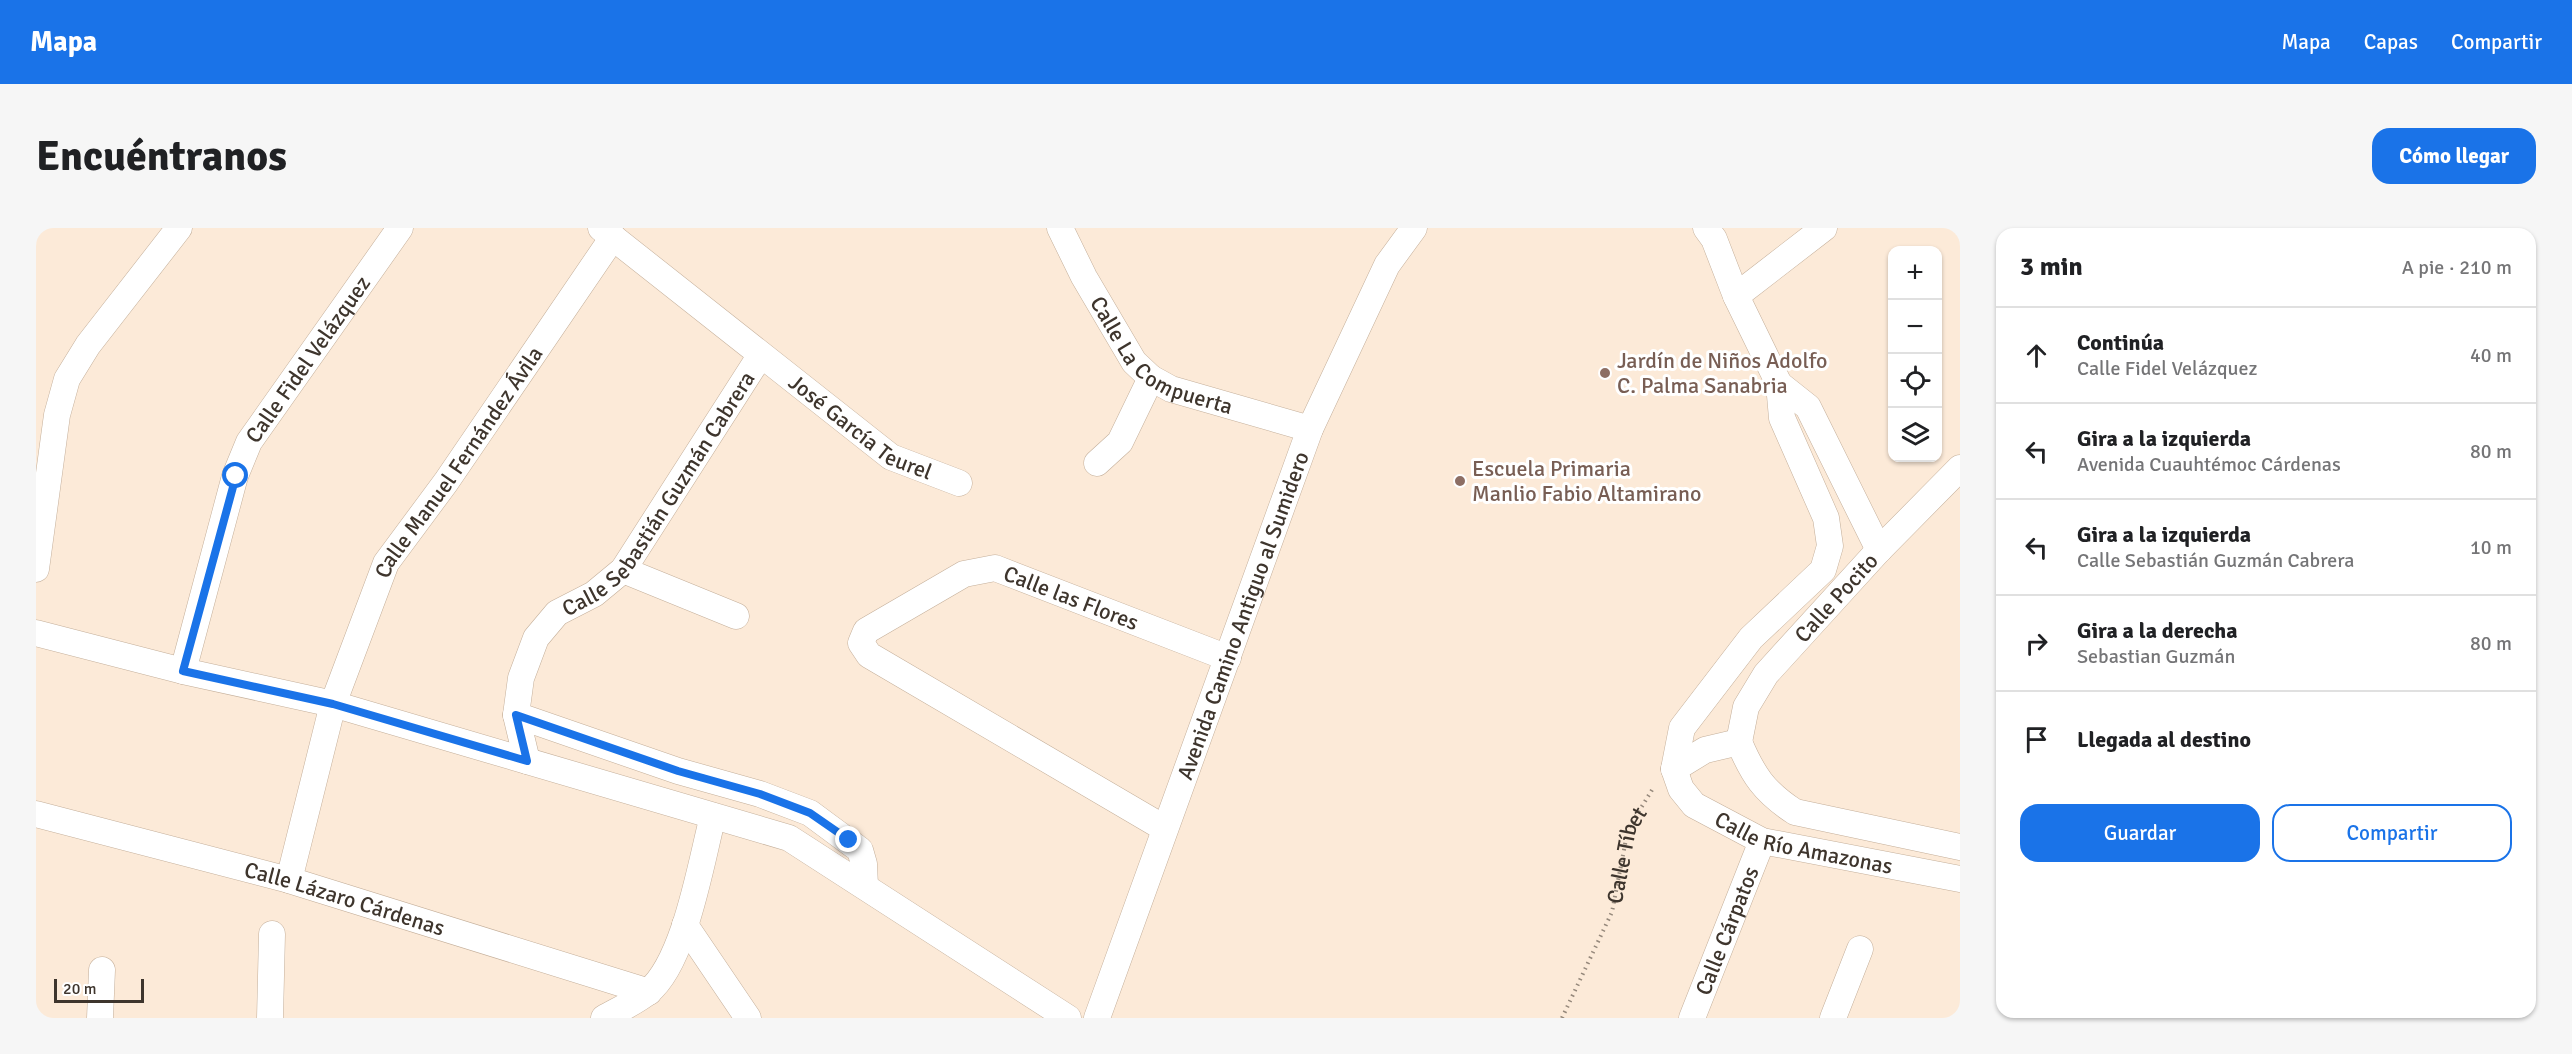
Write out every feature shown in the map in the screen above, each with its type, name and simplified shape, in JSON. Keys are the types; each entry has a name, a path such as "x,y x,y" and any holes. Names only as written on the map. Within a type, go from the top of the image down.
{"street":[{"path":"36,569 57,415 67,380 88,345 179,228"},
{"name":"Calle Fidel Velázquez","path":"183,671 236,476 249,442 400,228"},
{"name":"Calle La Compuerta","path":"1060,228 1084,277 1134,362 1151,378 1171,389 1310,429"},
{"name":"Avenida Camino Antiguo al Sumidero","path":"1097,1018 1310,429 1387,265 1414,228"},
{"path":"1706,228 1714,239 1736,296 1779,384 1808,407 1879,550"},
{"path":"1736,296 1824,228"},
{"name":"José García Teurel","path":"607,233 760,356 891,457 959,483"},
{"name":"Calle Manuel Fernández Ávila","path":"289,880 333,704 386,563 446,482 607,233"},
{"name":"Calle Sebastián Guzmán Cabrera","path":"527,761 516,715 521,678 536,638 557,613 594,594 622,570 760,356"},
{"path":"1097,463 1120,442 1151,378"},
{"name":"Calle Pocito","path":"1674,769 1682,728 1751,638 1823,570 1830,546 1826,518 1782,418 1779,384"},
{"name":"Calle Pocito","path":"1739,742 1746,707 1766,674 1879,550 1960,468"},
{"name":"Calle las Flores","path":"1164,828 869,655 861,643 866,631 964,574 994,568 1228,658"},
{"path":"622,570 736,616"},
{"path":"36,633 183,671 333,704 789,838 1068,1018"},
{"path":"516,715 678,771 760,794 810,813 860,850 864,864 865,886"},
{"path":"1674,769 1705,750 1739,742"},
{"name":"Calle Río Amazonas","path":"1739,742 1753,773 1773,798 1795,812 1960,846"},
{"name":"Calle Río Amazonas","path":"1674,769 1681,789 1694,805 1762,841 1960,879"},
{"name":"Calle Lázaro Cárdenas","path":"36,814 289,880 649,992"},
{"path":"604,1018 649,992 667,970 685,925 713,816"},
{"name":"Calle Cárpatos","path":"1692,1018 1762,841"},
{"path":"685,925 748,1018"},
{"path":"270,1018 272,934"},
{"path":"1833,1018 1860,948"},
{"path":"100,1018 102,970"}],"path":[{"name":"Calle Tíbet","path":"1562,1018 1612,912 1628,829 1648,793 1674,769"}],"place":[{"name":"Jardín de Niños Adolfo C. Palma Sanabria","path":"1605,373"},
{"name":"Escuela Primaria Manlio Fabio Altamirano","path":"1460,481"}],"route":[{"path":"236,476 183,671 333,704 527,761 516,715 678,771 760,794 810,813 849,840"}]}
